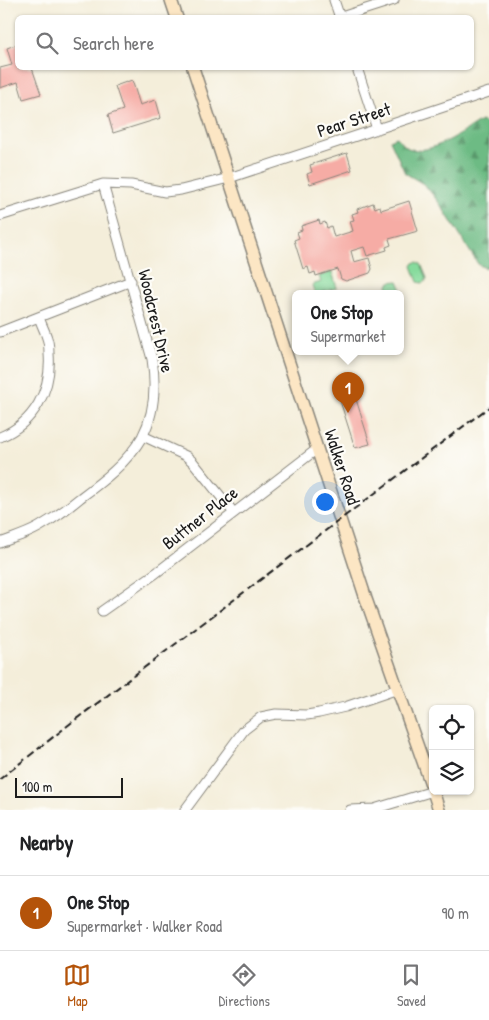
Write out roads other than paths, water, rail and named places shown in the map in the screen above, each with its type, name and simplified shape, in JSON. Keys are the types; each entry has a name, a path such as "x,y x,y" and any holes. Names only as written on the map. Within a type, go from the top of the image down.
{"street":[{"path":"171,0 176,15"},
{"path":"334,0 338,15"},
{"path":"345,15 394,0"},
{"name":"Walker Road","path":"194,70 366,599 429,779"},
{"path":"358,70 377,129"},
{"name":"Pear Street","path":"0,216 103,184 131,185 165,192 230,178 489,92"},
{"name":"Woodcrest Drive","path":"0,543 38,528 59,515 113,473 132,452 143,436 153,402 155,377 152,359 103,184"},
{"path":"0,332 131,281"},
{"path":"0,437 18,427 32,414 42,400 48,384 50,368 48,339 38,317"},
{"path":"143,436 186,456 234,513"},
{"name":"Buttner Place","path":"102,611 156,573 317,449"},
{"path":"185,810 244,730 261,718 276,714 307,715 319,713 345,707 398,689"},
{"path":"350,810 383,806 429,792"},
{"name":"Walker Road","path":"434,795 440,810"}],"railway":[{"path":"0,779 71,723 489,407"}],"place":[{"name":"One Stop","path":"348,413"}]}
